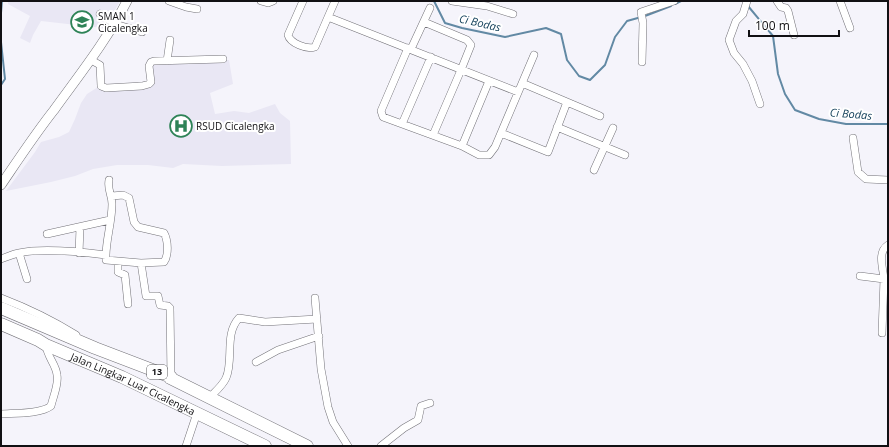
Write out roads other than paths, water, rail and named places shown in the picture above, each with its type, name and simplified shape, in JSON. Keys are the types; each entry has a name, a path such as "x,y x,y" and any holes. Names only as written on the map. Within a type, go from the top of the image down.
{"highway":[{"name":"Jalan Lingkar Luar Cicalengka","path":"1,308 96,348 171,377 170,378 307,446"},
{"name":"Jalan Lingkar Luar Cicalengka","path":"1,324 122,377 262,446"}],"street":[{"path":"1,185 40,127 91,60 115,24 127,1"},
{"path":"169,1 197,9"},
{"path":"261,1 268,3 273,1"},
{"path":"303,1 288,35 290,40 312,49 315,48 335,1"},
{"path":"452,1 487,6 514,14"},
{"path":"642,62 643,23 641,12 674,1"},
{"path":"747,1 743,14 736,21 730,40 734,53 743,64 750,77 760,104"},
{"path":"777,1 781,7 786,8 788,11 794,35"},
{"path":"840,1 850,28"},
{"path":"430,8 381,111 383,117 433,134 479,155 489,155 495,147 534,55"},
{"path":"100,14 115,24 142,32"},
{"path":"328,17 410,48 518,92"},
{"path":"424,22 470,42 470,48 433,134"},
{"path":"167,61 170,40"},
{"path":"402,124 431,57"},
{"path":"91,60 100,66 101,86 104,88 148,85 151,82 149,66 151,62 154,61 223,59"},
{"path":"462,146 489,81"},
{"path":"522,83 600,116"},
{"path":"501,132 548,152 567,102"},
{"path":"557,127 625,155"},
{"path":"594,170 613,128"},
{"path":"854,138 858,172 866,179 888,180"},
{"path":"109,180 108,186 112,196 112,206 106,260 141,263 164,262 166,259 167,245 166,236 164,233 138,227 134,222 129,198 123,196 112,196"},
{"path":"47,234 80,228 110,220"},
{"path":"79,253 80,228"},
{"path":"882,333 886,279 882,253 883,249 888,245"},
{"path":"1,259 19,253 63,251 106,256"},
{"path":"19,253 27,279"},
{"path":"118,262 118,272 125,275 128,304"},
{"path":"141,263 146,296 158,296 160,305 168,306 170,308 171,377"},
{"path":"860,276 886,279"},
{"path":"1,298 23,306 62,326 96,348"},
{"path":"316,298 322,379 325,386 328,407 333,422 348,446"},
{"path":"210,397 226,378 234,325 239,318 265,322 317,319"},
{"path":"1,330 42,343 57,374 51,406 31,412 1,414"},
{"path":"256,362 278,350 318,336"},
{"path":"381,446 404,428 418,420 420,406 430,403"},
{"path":"186,446 197,413"}],"waterway":[{"name":"Ci Bodas","path":"1,13 2,1"},
{"name":"Ci Bodas","path":"434,1 445,23 462,28 505,37 546,28 561,34 567,60 579,76 590,80 605,65 615,37 627,21 671,6"},
{"name":"Ci Bodas","path":"675,4 681,1"},
{"name":"Ci Bodas","path":"748,6 773,36 778,74 785,94 795,110 819,119 846,124 888,124"},
{"name":"Ci Bodas","path":"1,42 5,79 1,85"}],"place":[{"name":"SMAN 1 Cicalengka","path":"82,22"},
{"name":"RSUD Cicalengka","path":"181,126"}]}
